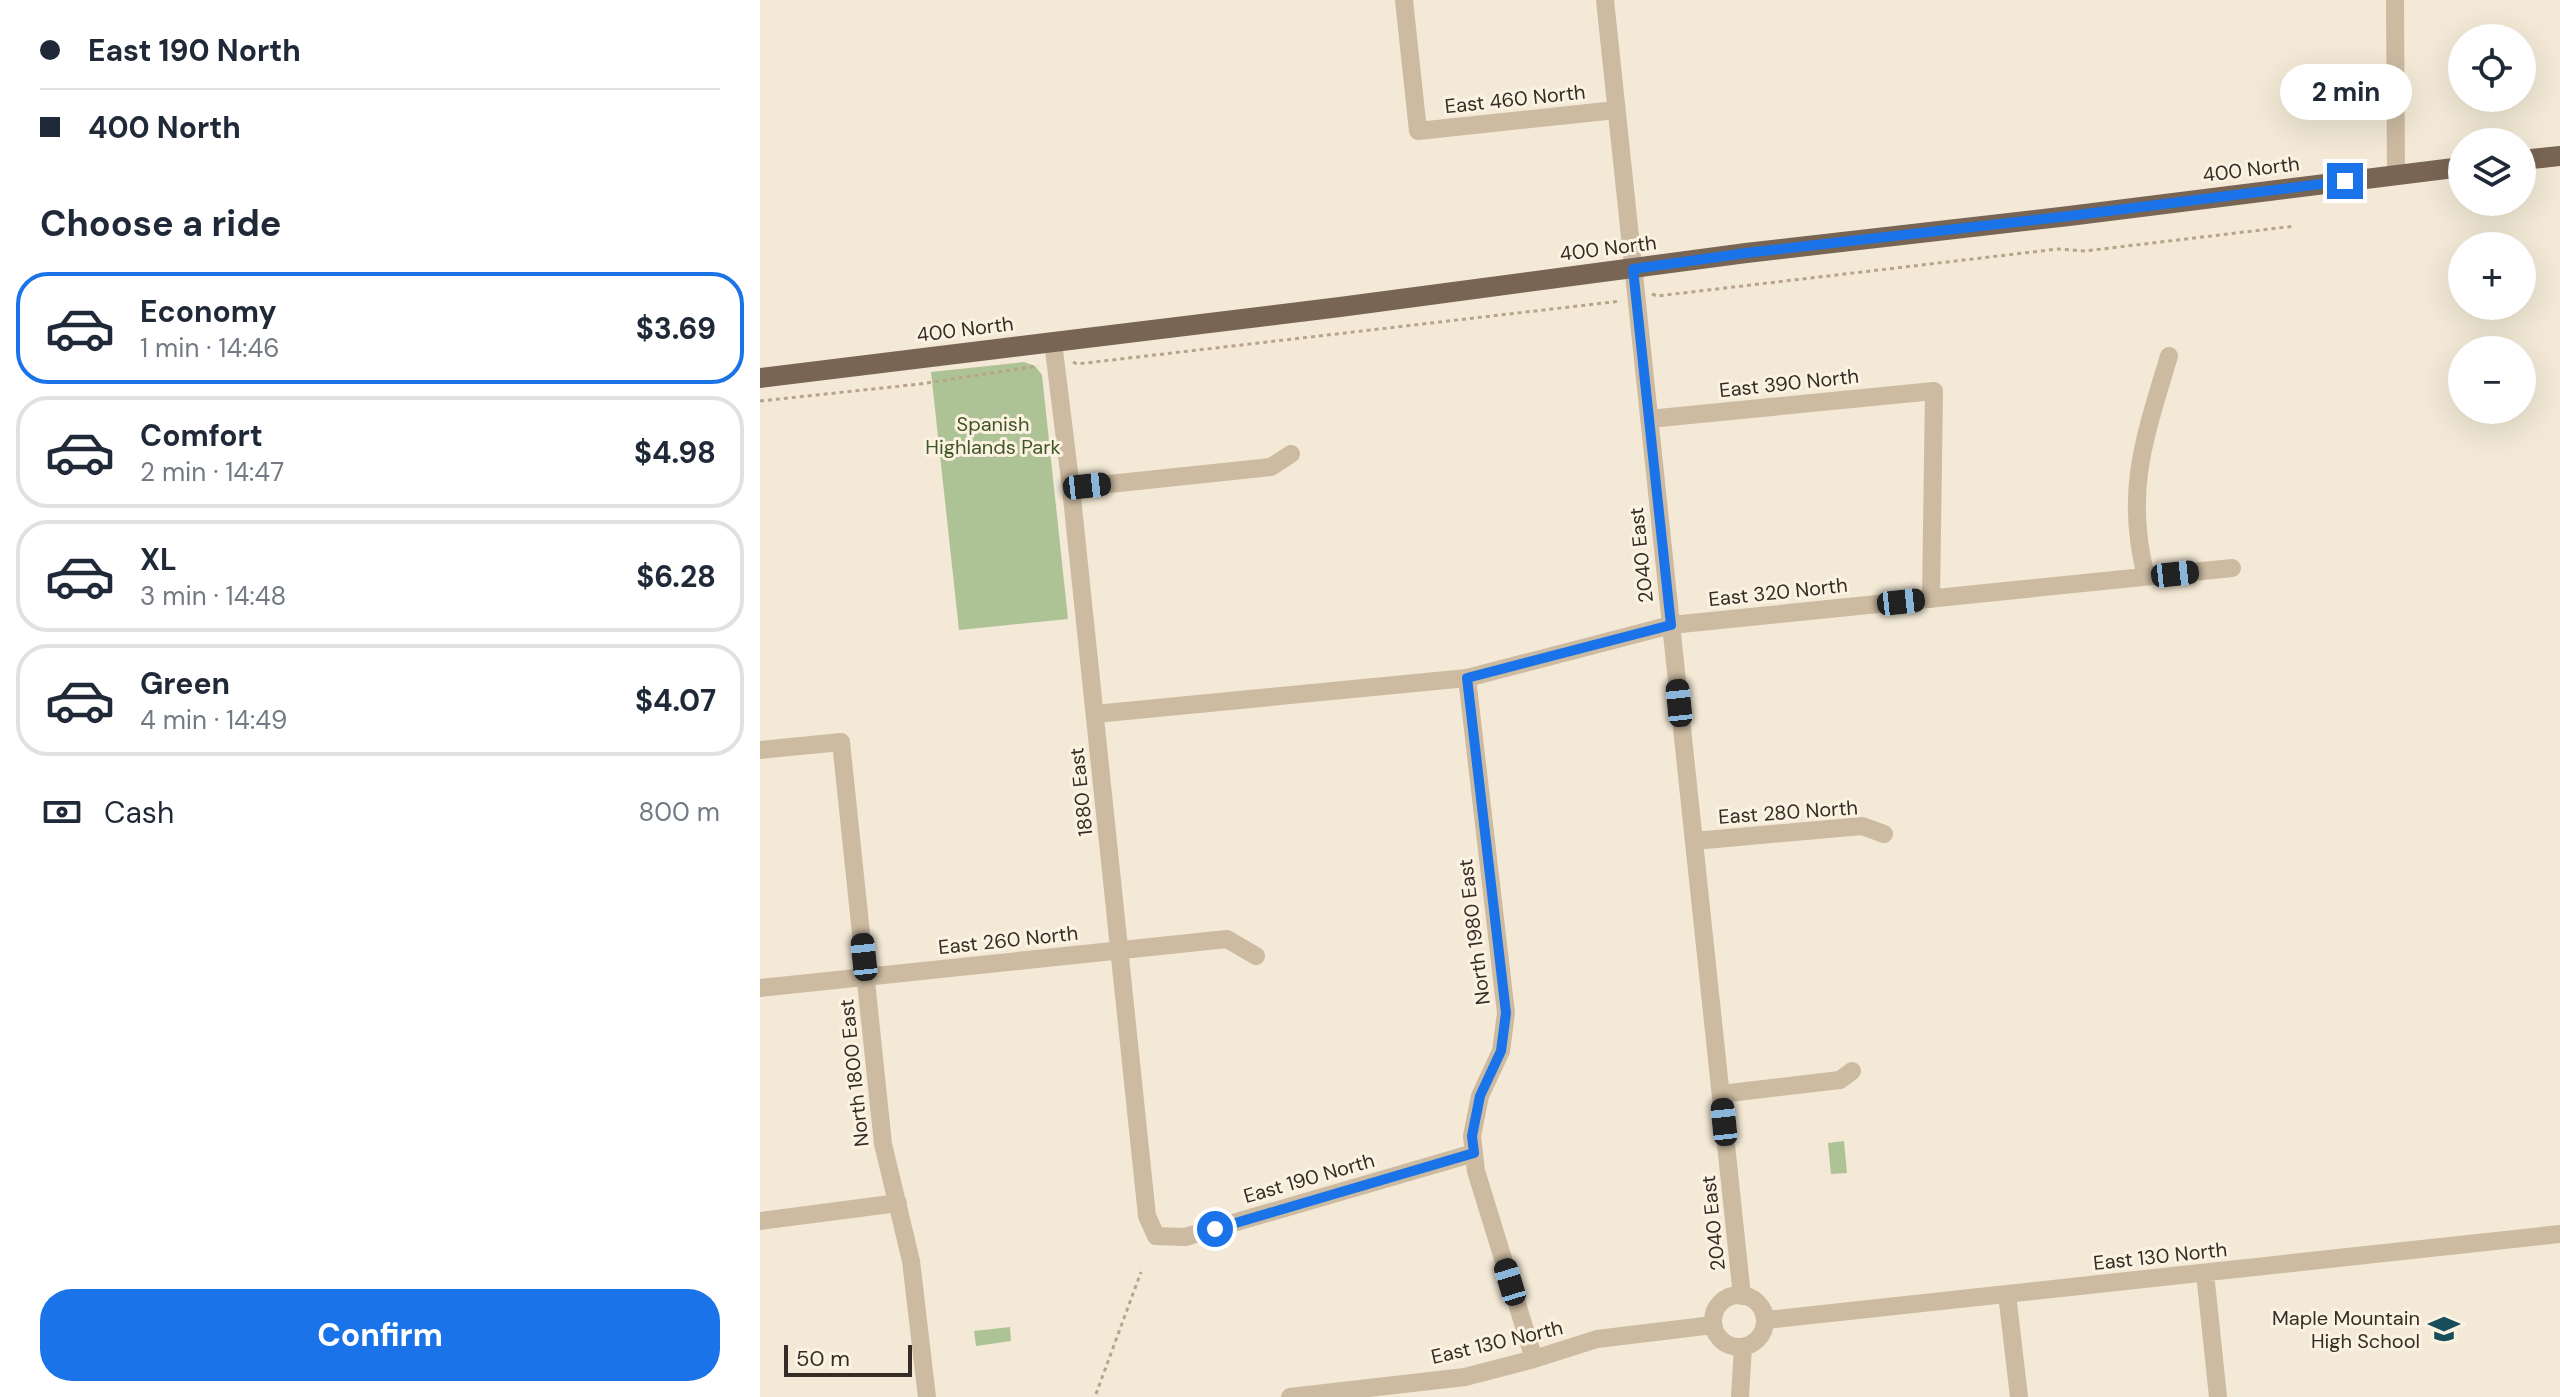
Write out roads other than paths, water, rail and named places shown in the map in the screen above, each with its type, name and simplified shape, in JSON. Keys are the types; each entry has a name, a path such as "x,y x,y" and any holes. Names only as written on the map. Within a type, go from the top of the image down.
{"main road":[{"path":"2536,159 2560,156"},
{"name":"400 North","path":"760,378 1746,253 2448,169"}],"street":[{"name":"East 460 North","path":"1404,0 1418,131 1616,110"},
{"name":"2040 East","path":"1605,0 1742,1296"},
{"path":"2395,0 2396,175"},
{"name":"1880 East","path":"1053,342 1147,1216 1156,1236"},
{"path":"2146,576 2139,548 2135,498 2140,460 2169,356"},
{"name":"East 390 North","path":"1649,419 1934,391 1931,599"},
{"path":"1071,488 1271,467 1291,454"},
{"name":"East 320 North","path":"1095,714 1467,678 1671,625 2232,568"},
{"name":"North 1980 East","path":"1467,678 1506,1013 1501,1051 1480,1096 1472,1136 1476,1171 1534,1359"},
{"name":"North 1800 East","path":"760,750 841,742 883,1144 911,1261 927,1397"},
{"name":"East 280 North","path":"1694,841 1862,826 1884,834"},
{"name":"East 260 North","path":"760,988 1227,939 1256,956"},
{"path":"1721,1094 1840,1080 1852,1071"},
{"name":"East 190 North","path":"1156,1236 1185,1237 1474,1153"},
{"path":"760,1221 898,1203"},
{"name":"East 130 North","path":"1766,1320 2560,1234"},
{"path":"2205,1273 2218,1397"},
{"path":"2007,1294 2019,1397"},
{"path":"1742,1296 1756,1301 1766,1320 1757,1341 1743,1347 1727,1345 1720,1340 1713,1325 1713,1317 1720,1303 1727,1298 1742,1296"},
{"name":"East 130 North","path":"1290,1397 1465,1377 1597,1339 1713,1325"},
{"path":"1740,1397 1743,1347"}],"place":[{"name":"Maple Mountain High School","path":"2444,1329"}],"park label":[{"name":"Spanish Highlands Park","path":"993,436"}]}
